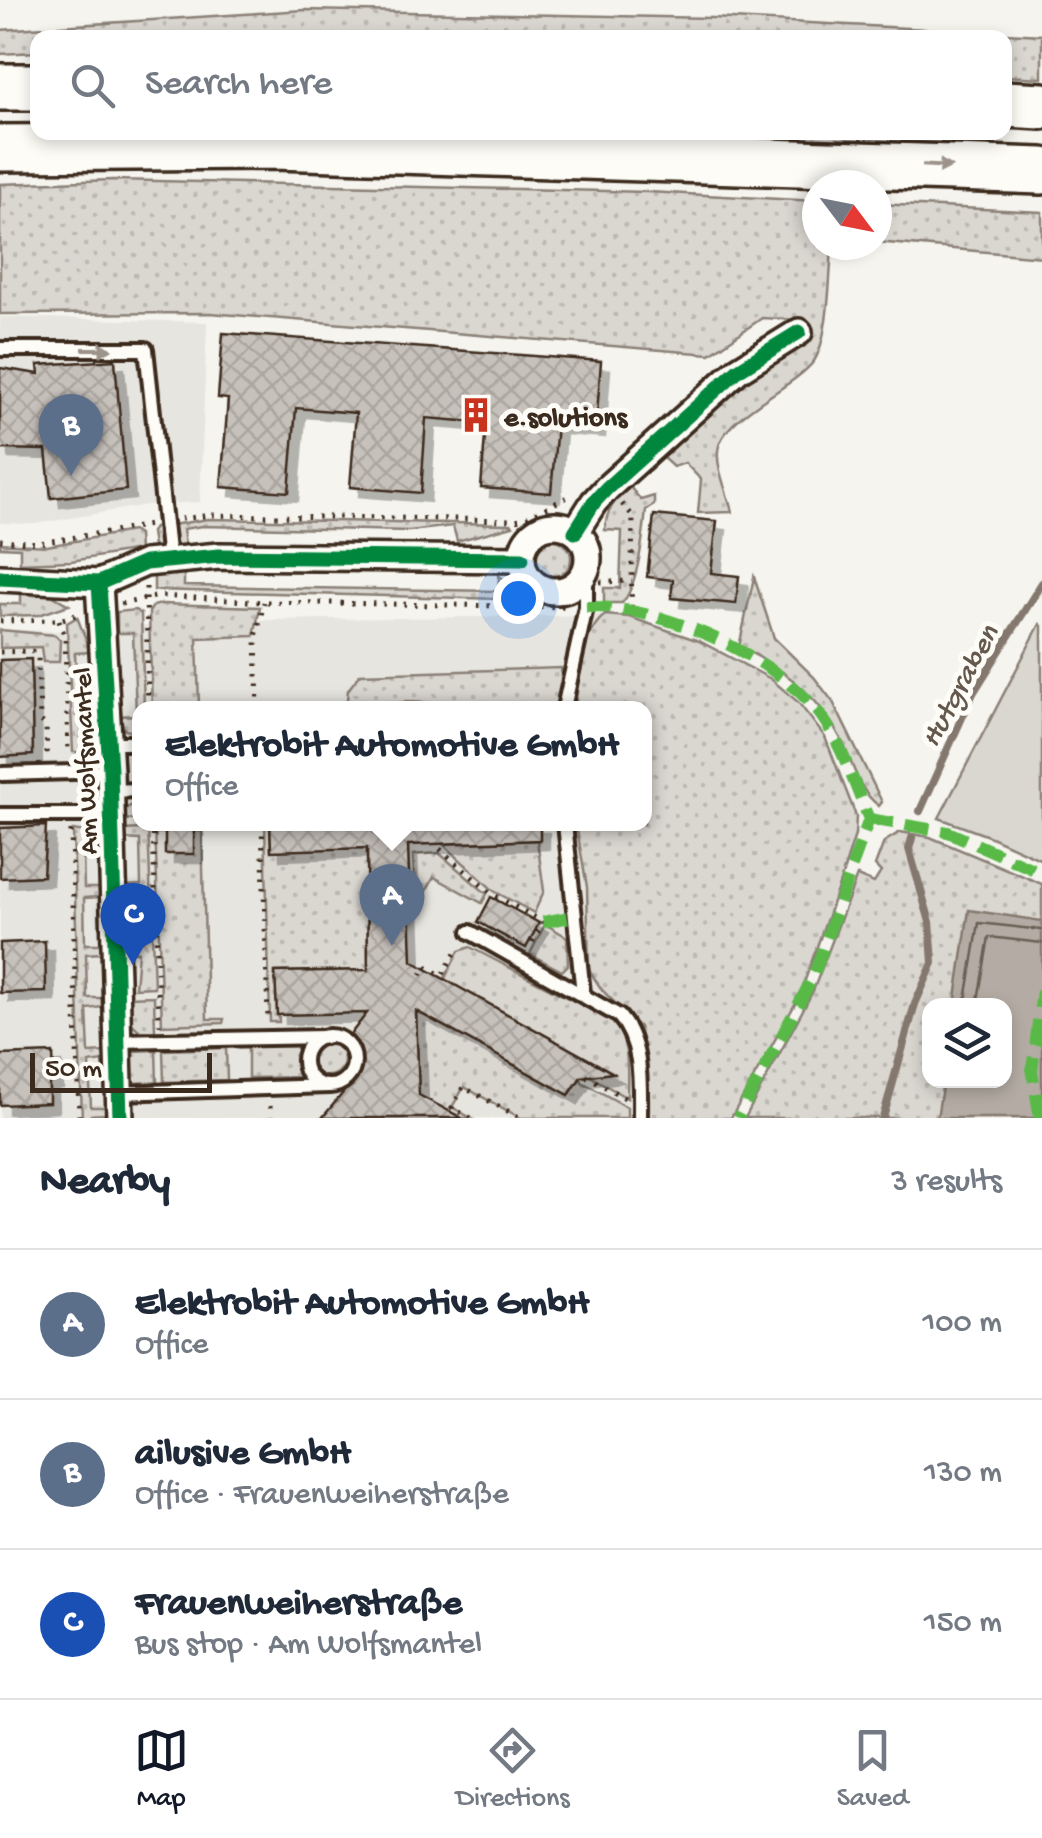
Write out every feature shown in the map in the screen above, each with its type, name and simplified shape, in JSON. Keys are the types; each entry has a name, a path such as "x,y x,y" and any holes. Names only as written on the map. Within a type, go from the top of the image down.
{"highway":[{"path":"0,88 30,87"},
{"path":"1012,104 1042,106"},
{"path":"0,148 276,146 1042,171"}],"street":[{"path":"576,532 607,488 738,370 799,332"},
{"path":"564,526 576,532 587,549 584,580 561,591 549,591 531,581 522,559 530,536 540,528 564,526"},
{"path":"0,578 101,595 157,562 219,556 522,559"},
{"name":"Am Wolfsmantel","path":"101,595 119,1106"}],"lane":[{"path":"0,350 146,349 167,522 157,562"},
{"path":"566,701 586,607 584,580"},
{"path":"108,743 132,743"},
{"path":"2,774 69,772 110,792"},
{"path":"0,815 70,815 110,792 132,791"},
{"path":"566,831 583,993"},
{"path":"470,932 619,1016 627,1025 636,1051 640,1113"},
{"path":"117,1040 324,1036 347,1044 357,1060 343,1082 329,1086 119,1106"},
{"path":"324,1036 310,1046 305,1065 312,1079 329,1086"}],"path":[{"path":"0,540 39,543 212,515 515,520 553,506 596,477 633,516 632,612"},
{"path":"148,701 146,600 157,562"},
{"path":"584,580 632,581"},
{"path":"0,621 59,620 101,595 146,600 159,596 264,602 586,607"},
{"path":"258,701 256,637 264,602"},
{"path":"59,620 65,637 69,772"},
{"path":"0,652 32,651 38,658 47,772"},
{"path":"70,815 80,1118"},
{"path":"153,831 160,1040"},
{"path":"262,831 269,1038"},
{"path":"440,849 492,894 543,922 523,961"},
{"path":"421,974 426,966 442,976 470,932"},
{"path":"586,1076 640,1113"},
{"path":"472,1118 452,1108 463,1087 521,1118"}],"shaded area":[{"path":"304,10 712,18 945,30 30,30 30,52 0,54 0,30"},
{"path":"1012,33 1042,35 1042,78 1012,76"},
{"path":"711,140 992,140 993,152"},
{"path":"113,180 648,192 802,200 802,260 831,260 823,338 814,361 804,371 744,414 722,438 719,465 732,512 698,513 701,480 685,463 673,467 662,457 752,375 807,341 798,320 762,318 710,354 210,313 0,314 0,184"},
{"path":"892,205 1042,212 1042,257 892,243"},
{"path":"0,317 207,322 200,502 147,505 35,524 0,523"},
{"path":"630,487 641,500 654,496 654,505 646,510 639,558 628,595 622,603 604,603 604,588 620,588 622,531 605,530 607,516"},
{"path":"208,519 513,526 457,541 453,526 409,531 202,526 183,529 185,545 153,547 154,528"},
{"path":"132,531 138,535 139,550 71,561 20,563 20,548 0,547 0,543 47,546"},
{"path":"553,540 566,545 571,558 566,571 553,576 540,571 535,558 540,545"},
{"path":"184,570 184,586 498,591 499,576 539,600 154,590 154,574"},
{"path":"754,577 774,638 833,702 882,802 879,806 865,792 841,739 811,696 785,674 739,647"},
{"path":"21,588 46,592 69,605 39,615 0,616 0,604 21,604"},
{"path":"153,606 260,607 254,636 197,638 199,701 152,701 149,612"},
{"path":"135,610 141,614 144,701 135,701 133,633 117,633 117,612"},
{"path":"605,615 629,617 699,641 771,679 798,702 825,737 856,816 855,835 799,997 731,1118 0,1118 0,629 51,631 262,620"},
{"path":"605,615 629,617 699,641 771,679 798,702 825,737 856,816 855,835 799,997 731,1118 648,1118 645,1054 639,1027 602,990 589,970 587,887 577,831 652,831 652,701 576,701 586,645"},
{"path":"77,617 91,652 75,653 78,717 95,717 95,733 81,733 81,752 73,752 67,623"},
{"path":"1042,626 1042,860 939,818"},
{"path":"0,630 55,635 60,640 59,662 43,662 41,647 0,648"},
{"path":"561,668 563,687 559,701 347,701 348,690 360,674"},
{"path":"132,715 132,732 125,730 119,716"},
{"path":"132,805 132,819 123,820 125,809"},
{"path":"73,830 90,833 98,840 98,849 83,850 84,888 99,888 100,897 84,898 85,944 101,944 101,953 86,954 87,998 103,998 103,1007 87,1009 89,1053 105,1052 105,1061 89,1063 91,1107 106,1107 106,1114 91,1118 82,1118"},
{"path":"124,830 148,831 154,987 135,988 138,952 127,951 127,942 143,941 142,896 125,896 125,886 141,885 140,840 124,839"},
{"path":"155,831 202,831 207,1019 224,1019 223,1023 162,1025"},
{"path":"265,831 270,831 271,850 367,848 368,970 276,972 279,1022 270,1022"},
{"path":"900,832 930,837 1042,884 1042,1118 745,1118 813,991 857,876 874,883 881,872 875,866 884,842"},
{"path":"537,840 544,891 534,913 494,891 443,844"},
{"path":"439,853 487,894 482,903 434,877 425,893 415,888 413,855"},
{"path":"545,924 567,937 568,965 562,971 530,954"},
{"path":"470,947 612,1021 625,1047 627,1098 590,1076 612,1072 444,980 459,951"},
{"path":"154,996 155,1032 140,1031 131,1023 128,997"},
{"path":"416,1011 569,1095 581,1077 582,1082 627,1107 627,1118 521,1118 464,1087 452,1107 471,1118 462,1118 439,1106 436,1110 419,1100"},
{"path":"300,1044 295,1058 300,1077 248,1078 248,1046"},
{"path":"328,1044 339,1049 344,1060 339,1071 328,1076 317,1071 312,1060 317,1049"},
{"path":"226,1048 227,1080 164,1082 163,1050"},
{"path":"156,1050 157,1082 132,1083 132,1051"}],"water":[{"path":"969,910 1042,921 1042,1118 937,1118 942,1088 1012,1088 1012,998 956,998"}],"building":[{"name":"e.solutions","path":"223,333 601,361 596,428 557,425 551,493 481,488 486,423 426,418 421,493 350,487 356,413 296,408 289,492 221,487 228,399 218,398"},
{"path":"115,360 126,490 51,498 46,450 0,449 0,368 39,374 38,365"},
{"path":"654,515 717,521 711,573 739,576 736,604 671,598 673,580 647,577"},
{"path":"31,659 33,755 0,757 0,660"},
{"path":"46,826 43,876 0,878 0,828"},
{"path":"165,831 194,831 194,854 165,854"},
{"path":"270,831 540,831 540,840 408,845 412,961 613,1073 581,1077 569,1095 416,1011 419,1095 462,1118 322,1118 358,1075 360,1054 349,1036 367,1013 277,1015 275,972 368,970 367,848 271,851"},
{"path":"491,897 539,923 526,948 478,922"},
{"path":"45,941 46,992 0,993 0,943"},
{"path":"53,1053 54,1079 49,1080 49,1103 0,1105 0,1055"}],"waterway":[{"name":"Hutgraben","path":"920,811 973,693 1042,583"},
{"name":"Hutgraben","path":"883,1118 915,1004 933,963 930,922 909,849 912,838"}],"marked path":[{"path":"586,607 649,615 683,625 750,656 779,675 824,720 869,819 813,977 738,1118"},
{"path":"869,819 948,832 1042,873"},
{"path":"543,922 576,916"},
{"path":"1040,1118 1032,1071 1042,991"}],"cycle path":[{"path":"575,532 607,488 738,370 799,332"},
{"path":"0,578 99,583 145,563 219,556 522,559"},
{"path":"99,583 110,771 120,1118"}],"place":[{"name":"e.solutions","path":"476,415"},
{"name":"ailusive GmbH","path":"71,476"},
{"name":"Elektrobit Automotive GmbH","path":"392,946"},
{"name":"Frauenweiherstraße","path":"133,965"}]}
